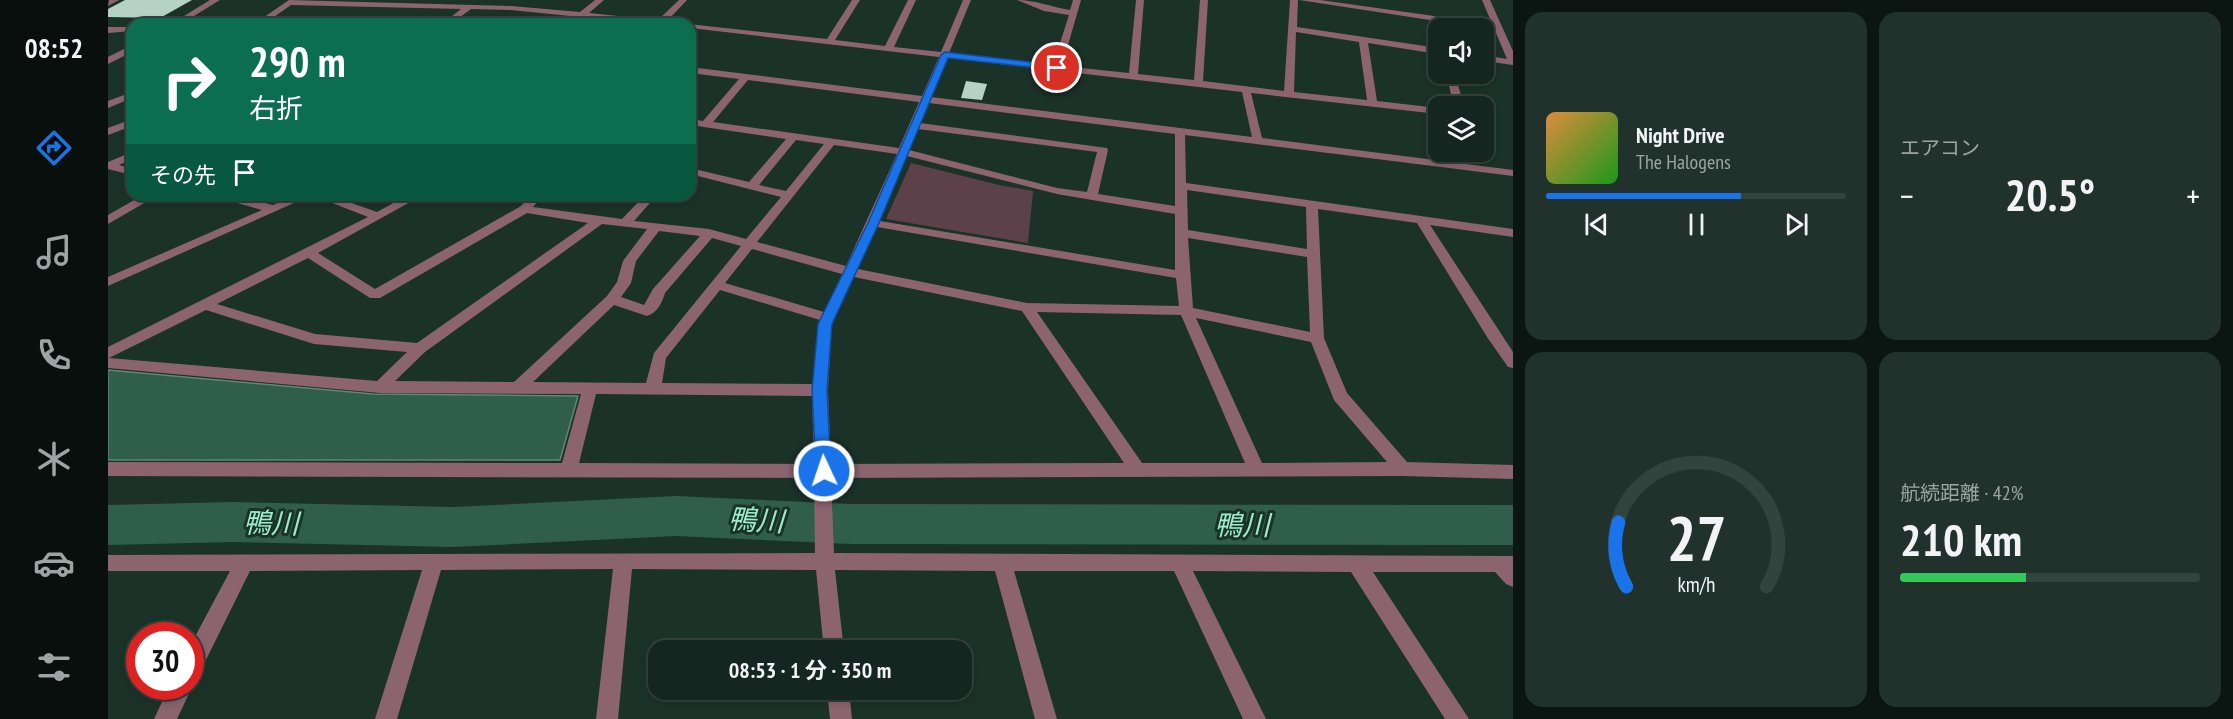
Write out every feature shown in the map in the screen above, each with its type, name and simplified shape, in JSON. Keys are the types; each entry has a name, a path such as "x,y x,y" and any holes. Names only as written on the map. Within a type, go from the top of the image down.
{"street":[{"path":"108,4 115,0"},
{"path":"185,18 216,0"},
{"path":"511,8 519,0"},
{"path":"582,15 600,0"},
{"path":"665,18 683,0"},
{"path":"829,42 856,0"},
{"path":"888,49 912,0"},
{"path":"833,640 825,563 820,390 825,324 873,223 967,0"},
{"path":"1021,0 1047,9 1074,13"},
{"path":"1057,68 1077,0"},
{"path":"1133,76 1140,0"},
{"path":"1198,83 1204,0"},
{"path":"1289,94 1294,0"},
{"path":"1303,0 1434,18"},
{"path":"1486,0 1513,62"},
{"path":"267,18 292,2 511,8 611,18"},
{"path":"454,18 468,8"},
{"path":"696,27 1428,110"},
{"path":"108,30 126,29"},
{"path":"1292,29 1428,50"},
{"path":"1363,40 1372,104"},
{"path":"108,62 126,52"},
{"path":"1494,59 1513,62"},
{"path":"696,71 1513,173"},
{"path":"706,124 746,77"},
{"path":"1246,90 1258,142"},
{"path":"108,105 126,98"},
{"path":"696,123 903,152 1057,191 1181,211"},
{"path":"108,132 126,124"},
{"path":"914,125 1103,150 1092,196"},
{"path":"1180,132 1182,275 1186,311 1256,469"},
{"path":"752,186 794,136"},
{"path":"653,388 659,357 831,142"},
{"path":"108,166 126,158"},
{"path":"108,166 126,170"},
{"path":"696,172 788,195"},
{"path":"1181,186 1513,233"},
{"path":"108,220 141,201"},
{"path":"244,201 273,208"},
{"path":"108,282 291,201"},
{"path":"335,201 378,216"},
{"path":"108,353 309,253 406,201"},
{"path":"309,253 375,295 525,209 532,201"},
{"path":"625,223 645,201"},
{"path":"1312,205 1317,338 1340,396 1403,469"},
{"path":"525,209 709,233 851,272 1027,307 1186,311 1317,338"},
{"path":"380,387 420,348 600,220"},
{"path":"1422,220 1492,334 1513,363"},
{"path":"873,223 1182,275"},
{"path":"518,388 612,299 624,283 630,261 656,226"},
{"path":"612,299 647,310 655,302 658,292 709,233"},
{"path":"1181,233 1314,254"},
{"path":"717,285 828,318"},
{"path":"205,305 314,339 420,348"},
{"path":"1027,307 1137,469"},
{"path":"108,363 380,387 820,390"},
{"path":"569,470 590,388"},
{"path":"108,469 824,471 1403,469 1513,472"},
{"path":"204,642 245,561"},
{"path":"608,719 623,561"},
{"path":"108,563 623,561 1506,564 1513,578"},
{"path":"386,719 434,563"},
{"path":"1002,563 1046,719"},
{"path":"1180,564 1255,719"},
{"path":"1357,564 1458,719"},
{"path":"165,719 174,700"},
{"path":"839,700 841,719"}],"shaded area":[{"path":"911,163 1033,191 1028,243 886,219"},
{"path":"108,370 373,394 578,396 560,460 108,460"}],"building":[{"path":"125,0 192,0 160,18 108,17 108,9"},
{"path":"966,81 987,84 982,100 961,98"}],"waterway":[{"name":"鴨川","path":"108,525 233,522 453,527 676,516 851,524 1513,525"}],"route":[{"path":"824,471 820,390 825,324 873,223 945,55 1057,68"}]}
